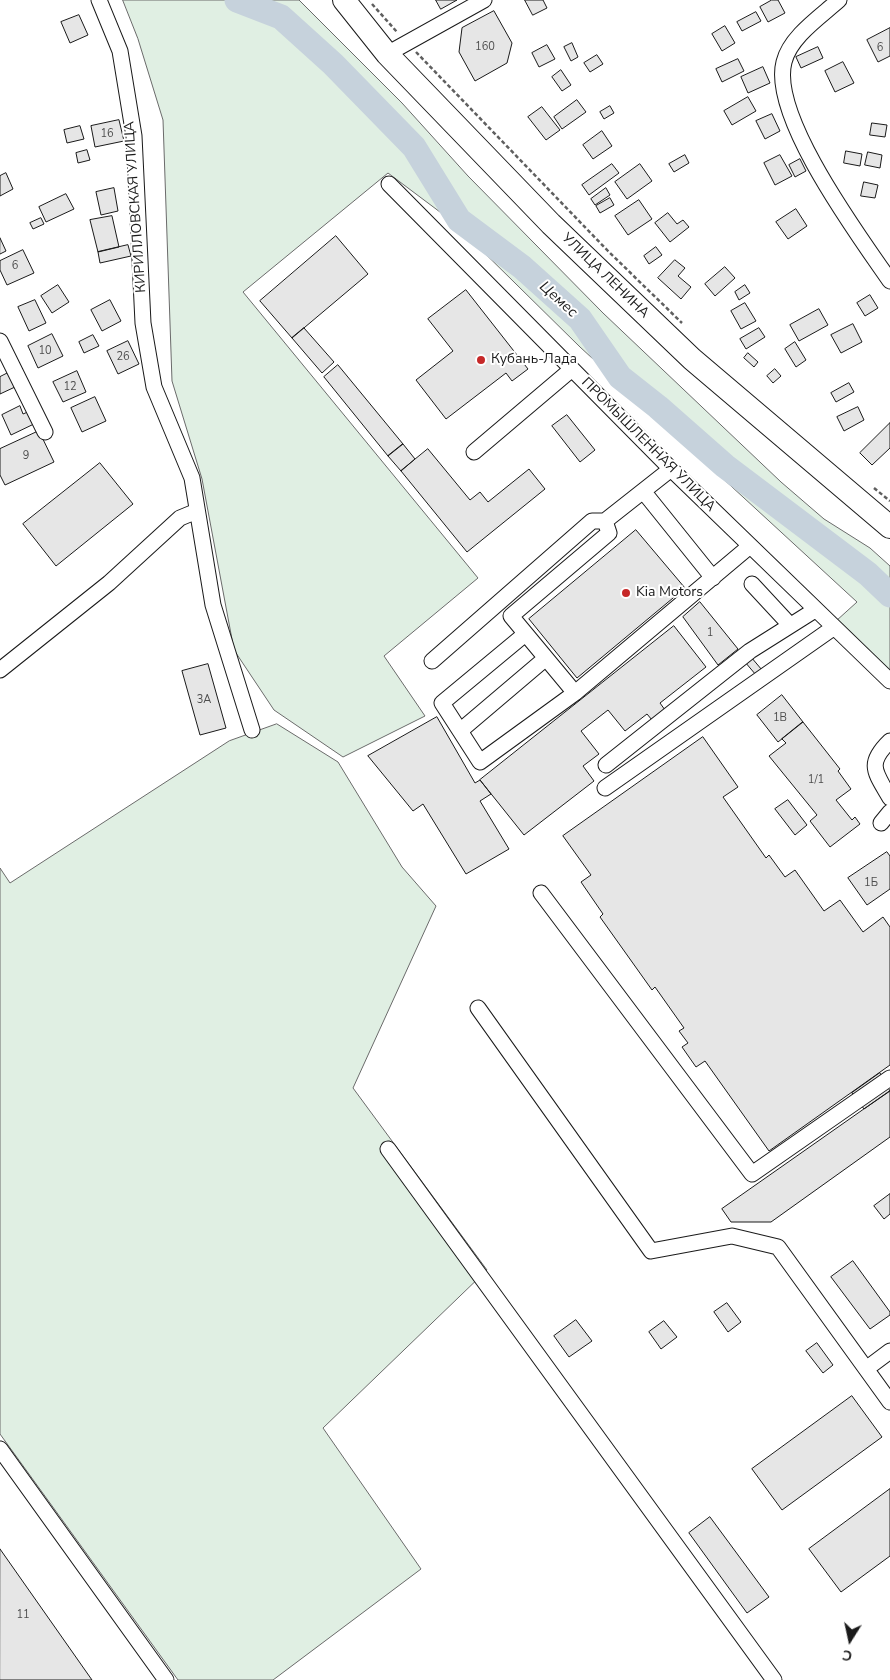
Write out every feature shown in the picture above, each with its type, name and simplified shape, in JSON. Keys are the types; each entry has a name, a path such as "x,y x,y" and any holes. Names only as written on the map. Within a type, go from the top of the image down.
{"highway":[{"name":"УЛИЦА ЛЕНИНА","path":"344,0 386,54 551,224 692,359 890,526"}],"street":[{"name":"КИРИЛЛОВСКАЯ УЛИЦА","path":"99,0 120,51 134,136 143,323 154,387 192,478 213,604 252,730"},
{"path":"386,54 484,0"},
{"path":"839,0 790,46 783,63 784,98 822,182 890,281"},
{"name":"ПРОМЫШЛЕННАЯ УЛИЦА","path":"389,184 671,469 833,628 890,681"},
{"path":"0,341 45,432"},
{"path":"474,452 572,369"},
{"path":"432,661 592,521 605,520 671,469"},
{"path":"643,491 713,578"},
{"path":"0,670 109,583 180,518 197,512"},
{"path":"511,616 609,533 605,520"},
{"path":"524,635 442,703 480,762 575,693 750,546"},
{"path":"752,584 790,625"},
{"path":"498,603 575,693"},
{"path":"606,765 750,651 815,610"},
{"path":"605,788 833,628"},
{"path":"460,731 546,658"},
{"path":"890,741 877,754 875,771 890,798"},
{"path":"541,894 752,1174 890,1078"},
{"path":"478,1008 651,1251 732,1236 778,1247 890,1402"},
{"path":"388,1150 774,1680"},
{"path":"866,1369 890,1351"},
{"path":"0,1449 166,1680"}],"path":[{"path":"368,0 406,42 608,251 684,324"},
{"path":"873,487 890,501"}],"green space":[{"path":"123,0 299,0 402,103 468,176 603,313 781,482 824,519 870,548 890,566 890,672 836,621 857,602 580,347 452,221 388,173 243,292 478,578 384,656 425,716 343,757 274,710 234,650 202,479 172,381 163,120 138,39"},
{"path":"277,724 338,762 402,867 436,906 353,1088 487,1270 323,1428 421,1569 273,1680 178,1680 0,1434 0,868 10,883 229,741"}],"building":[{"path":"436,0 457,0 441,9"},
{"path":"525,0 543,0 547,8 533,15"},
{"path":"772,0 778,0 785,13 768,22 760,7"},
{"path":"494,11 512,43 507,63 475,81 459,52 462,28"},
{"path":"756,12 761,21 742,31 737,22"},
{"path":"79,15 88,35 70,43 61,22"},
{"path":"725,26 735,43 722,51 712,34"},
{"path":"890,28 890,56 878,62 867,40"},
{"path":"572,43 578,57 571,61 564,47"},
{"path":"547,45 555,59 539,67 532,53"},
{"path":"818,47 823,58 801,68 796,57"},
{"path":"597,55 603,64 590,72 584,63"},
{"path":"738,59 744,71 722,82 716,69"},
{"path":"843,62 854,83 835,92 825,71"},
{"path":"763,67 770,83 748,93 741,77"},
{"path":"561,70 571,85 562,91 552,77"},
{"path":"748,97 756,111 732,125 724,111"},
{"path":"577,100 586,112 562,129 554,117"},
{"path":"610,106 614,113 604,119 600,112"},
{"path":"542,107 560,130 546,140 528,117"},
{"path":"772,114 780,131 765,139 756,121"},
{"path":"119,120 124,141 95,147 91,126"},
{"path":"872,123 887,125 885,137 870,135"},
{"path":"80,126 84,139 67,143 64,130"},
{"path":"602,131 612,146 593,159 583,145"},
{"path":"87,150 90,160 78,163 76,153"},
{"path":"846,151 862,154 860,166 844,163"},
{"path":"868,152 882,155 880,168 865,165"},
{"path":"685,155 689,163 674,172 669,164"},
{"path":"780,155 792,176 775,185 764,163"},
{"path":"800,159 806,171 795,177 789,165"},
{"path":"612,164 619,173 589,195 582,185"},
{"path":"640,164 652,181 627,199 615,182"},
{"path":"6,173 13,189 0,196 0,176"},
{"path":"864,182 878,185 875,198 861,196"},
{"path":"114,188 118,211 101,215 96,192"},
{"path":"606,188 610,195 595,205 591,199"},
{"path":"66,194 74,209 46,222 39,207"},
{"path":"610,198 614,205 600,213 596,206"},
{"path":"639,200 652,219 628,235 615,216"},
{"path":"796,209 807,226 788,239 776,222"},
{"path":"668,213 677,224 683,220 689,227 670,242 655,223"},
{"path":"112,216 119,247 98,252 90,220"},
{"path":"41,218 44,224 33,229 30,223"},
{"path":"336,236 368,274 292,338 260,301"},
{"path":"0,238 6,251 0,254"},
{"path":"128,245 131,256 100,263 98,252"},
{"path":"656,247 662,255 649,264 644,256"},
{"path":"23,250 34,273 7,285 0,270 0,261"},
{"path":"675,260 685,268 678,276 691,287 681,299 658,278"},
{"path":"725,267 735,278 715,296 705,284"},
{"path":"58,285 69,302 52,313 41,296"},
{"path":"745,285 750,293 739,300 735,292"},
{"name":"Кубань-Лада","path":"466,290 528,369 512,381 506,373 446,419 416,380 453,351 428,319"},
{"path":"870,295 878,308 865,316 857,303"},
{"path":"35,300 46,323 29,331 18,307"},
{"path":"110,300 121,321 102,331 91,310"},
{"path":"745,303 756,321 741,329 731,311"},
{"path":"819,309 828,325 799,341 790,325"},
{"path":"853,324 862,342 841,353 831,335"},
{"path":"304,328 334,362 322,373 292,338"},
{"path":"759,328 765,337 746,349 740,339"},
{"path":"52,334 63,356 38,368 28,346"},
{"path":"93,335 99,346 84,353 79,342"},
{"path":"128,341 139,364 118,374 107,351"},
{"path":"795,342 806,360 796,367 785,349"},
{"path":"748,353 758,362 754,367 744,358"},
{"path":"338,365 403,444 388,456 324,377"},
{"path":"775,369 781,376 773,383 767,376"},
{"path":"77,371 86,392 63,402 53,382"},
{"path":"8,373 15,387 0,394 0,377"},
{"path":"849,383 854,392 836,402 831,393"},
{"path":"95,397 106,421 82,432 71,408"},
{"path":"20,406 23,414 30,411 36,423 11,435 2,415"},
{"path":"858,407 864,420 844,431 837,417"},
{"path":"567,415 595,450 580,462 552,426"},
{"path":"890,423 890,448 872,465 860,453"},
{"path":"39,431 54,462 5,485 0,475 0,449"},
{"path":"403,444 415,459 401,471 388,456"},
{"path":"428,449 470,500 480,492 488,502 529,469 545,489 467,552 401,471"},
{"path":"100,463 133,504 56,566 23,524"},
{"path":"636,530 685,588 577,678 529,619"},
{"path":"700,602 738,649 718,665 683,617"},
{"path":"674,626 706,667 660,703 665,710 652,720 647,714 625,731 608,710 581,731 599,754 583,766 594,781 524,835 480,780"},
{"path":"751,657 762,670 756,675 745,662"},
{"path":"208,664 226,728 200,735 182,671"},
{"path":"782,695 803,722 778,742 757,715"},
{"path":"437,717 475,783 480,780 491,794 480,801 509,849 466,874 423,804 413,811 368,756"},
{"path":"803,722 840,769 838,771 851,789 836,800 852,820 855,817 860,824 830,847 810,821 817,815 769,756 786,743 782,739"},
{"path":"703,737 738,787 723,797 766,858 769,855 785,877 795,870 824,911 840,900 863,932 883,917 890,927 890,1065 769,1151 705,1061 696,1067 682,1047 688,1043 679,1031 684,1028 655,987 652,990 600,917 603,914 581,882 591,875 563,836"},
{"path":"788,800 807,825 795,835 775,809"},
{"path":"887,852 890,856 890,889 867,905 848,878"},
{"path":"880,1073 890,1091 864,1109 852,1093"},
{"path":"890,1091 890,1137 771,1222 731,1222 722,1209"},
{"path":"890,1194 890,1214 884,1219 874,1206"},
{"path":"853,1261 890,1312 890,1315 870,1329 831,1277"},
{"path":"727,1303 741,1322 728,1332 714,1312"},
{"path":"576,1320 592,1341 569,1357 554,1336"},
{"path":"664,1321 677,1337 661,1349 649,1332"},
{"path":"817,1343 833,1365 823,1373 806,1351"},
{"path":"852,1396 882,1437 782,1510 752,1469"},
{"path":"890,1489 890,1556 841,1592 809,1549"},
{"path":"710,1517 769,1597 747,1613 689,1533"},
{"path":"0,1549 92,1680 0,1680"}],"waterway":[{"name":"Цемес","path":"237,0 281,17 333,64 414,147 459,220 522,267 580,319 620,377 658,407 725,466 868,574 890,595"}],"place":[{"name":"Кубань-Лада","path":"481,360"},
{"name":"Kia Motors","path":"626,593"}]}
